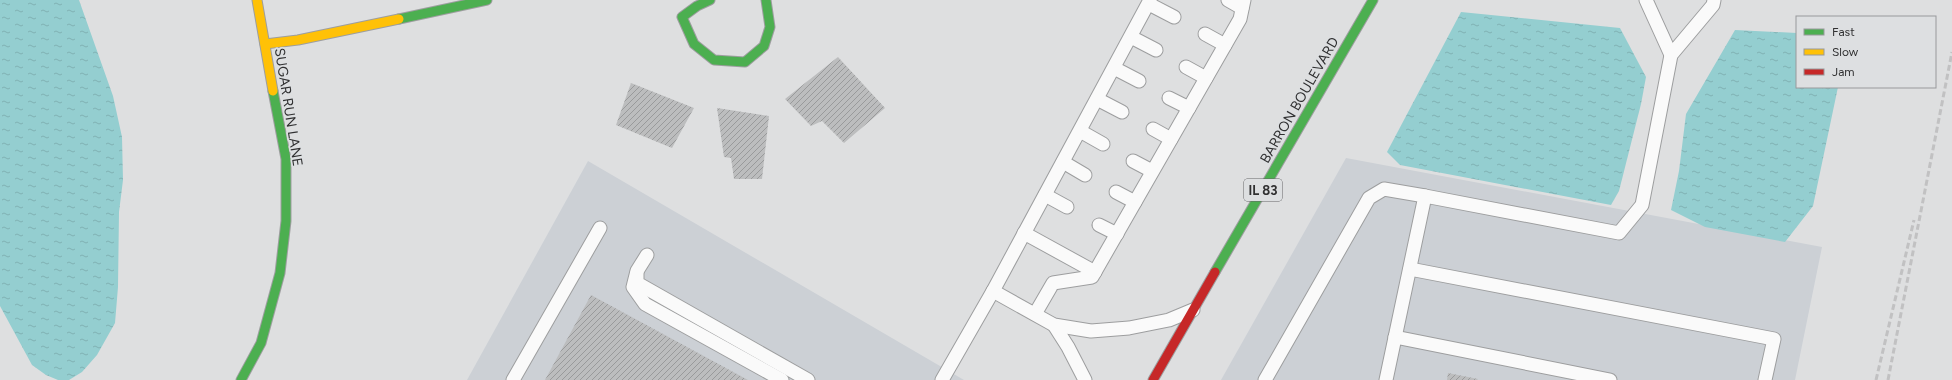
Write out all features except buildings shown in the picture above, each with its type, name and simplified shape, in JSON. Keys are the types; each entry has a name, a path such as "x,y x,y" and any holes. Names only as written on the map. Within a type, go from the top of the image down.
{"street":[{"name":"SUGAR RUN LANE","path":"241,380 261,343 280,273 286,221 286,159 257,0"},
{"path":"265,44 298,40 487,0"},
{"path":"710,0 697,6 682,17 694,44 714,60 745,62 764,46 770,27 766,0"},
{"name":"BARRON BOULEVARD","path":"1153,380 1373,0"}],"lane":[{"path":"1035,314 1053,283 1092,277 1240,19 1243,4 1228,0"},
{"path":"1646,0 1671,55"},
{"path":"1266,380 1369,198 1384,189 1619,233 1642,205 1671,55 1713,5 1714,0"},
{"path":"942,380 993,292 1150,2 1174,17"},
{"path":"1205,34 1225,45"},
{"path":"1131,37 1156,50"},
{"path":"1186,67 1206,78"},
{"path":"1114,68 1139,81"},
{"path":"1169,98 1189,108"},
{"path":"1097,99 1122,112"},
{"path":"1153,129 1171,139"},
{"path":"1080,131 1103,144"},
{"path":"1133,161 1152,171"},
{"path":"1063,162 1086,175"},
{"path":"1116,192 1135,202"},
{"path":"1045,195 1067,207"},
{"path":"1386,380 1425,196"},
{"path":"1099,225 1117,234"},
{"path":"512,380 600,228"},
{"path":"1024,233 1095,272"},
{"path":"647,254 637,271 633,287 645,304 782,380"},
{"path":"1410,269 1774,339 1765,380"},
{"path":"637,271 638,283 808,380"},
{"path":"993,292 1054,325 1091,331 1129,328 1169,320 1194,309"},
{"path":"1054,325 1068,347 1085,380"},
{"path":"1396,338 1610,380"}],"shaded area":[{"path":"1346,158 1822,247 1795,380 1221,380"},
{"path":"588,161 964,380 467,380"}],"water":[{"path":"0,0 79,0 113,96 122,137 123,180 119,212 118,287 115,323 97,355 82,372 69,380 58,380 46,375 32,365 0,306"},
{"path":"1461,12 1620,28 1646,77 1641,104 1619,191 1611,205 1400,165 1387,152"},
{"path":"1735,30 1796,33 1796,88 1838,88 1813,206 1785,242 1705,227 1671,210 1679,171 1686,114"}],"railway":[{"path":"1888,380 1952,52"},
{"path":"1876,380 1914,220"}],"traffic: fast":[{"path":"399,19 487,0"},
{"path":"710,0 697,6 682,17 694,44 714,60 745,62 764,46 770,27 766,0"},
{"path":"1215,272 1373,0"},
{"path":"241,380 261,343 280,273 286,221 286,159 273,91"}],"traffic: slow":[{"path":"257,0 273,91"},
{"path":"265,44 298,40 399,19"}],"traffic: jam":[{"path":"1153,380 1215,272"}]}
